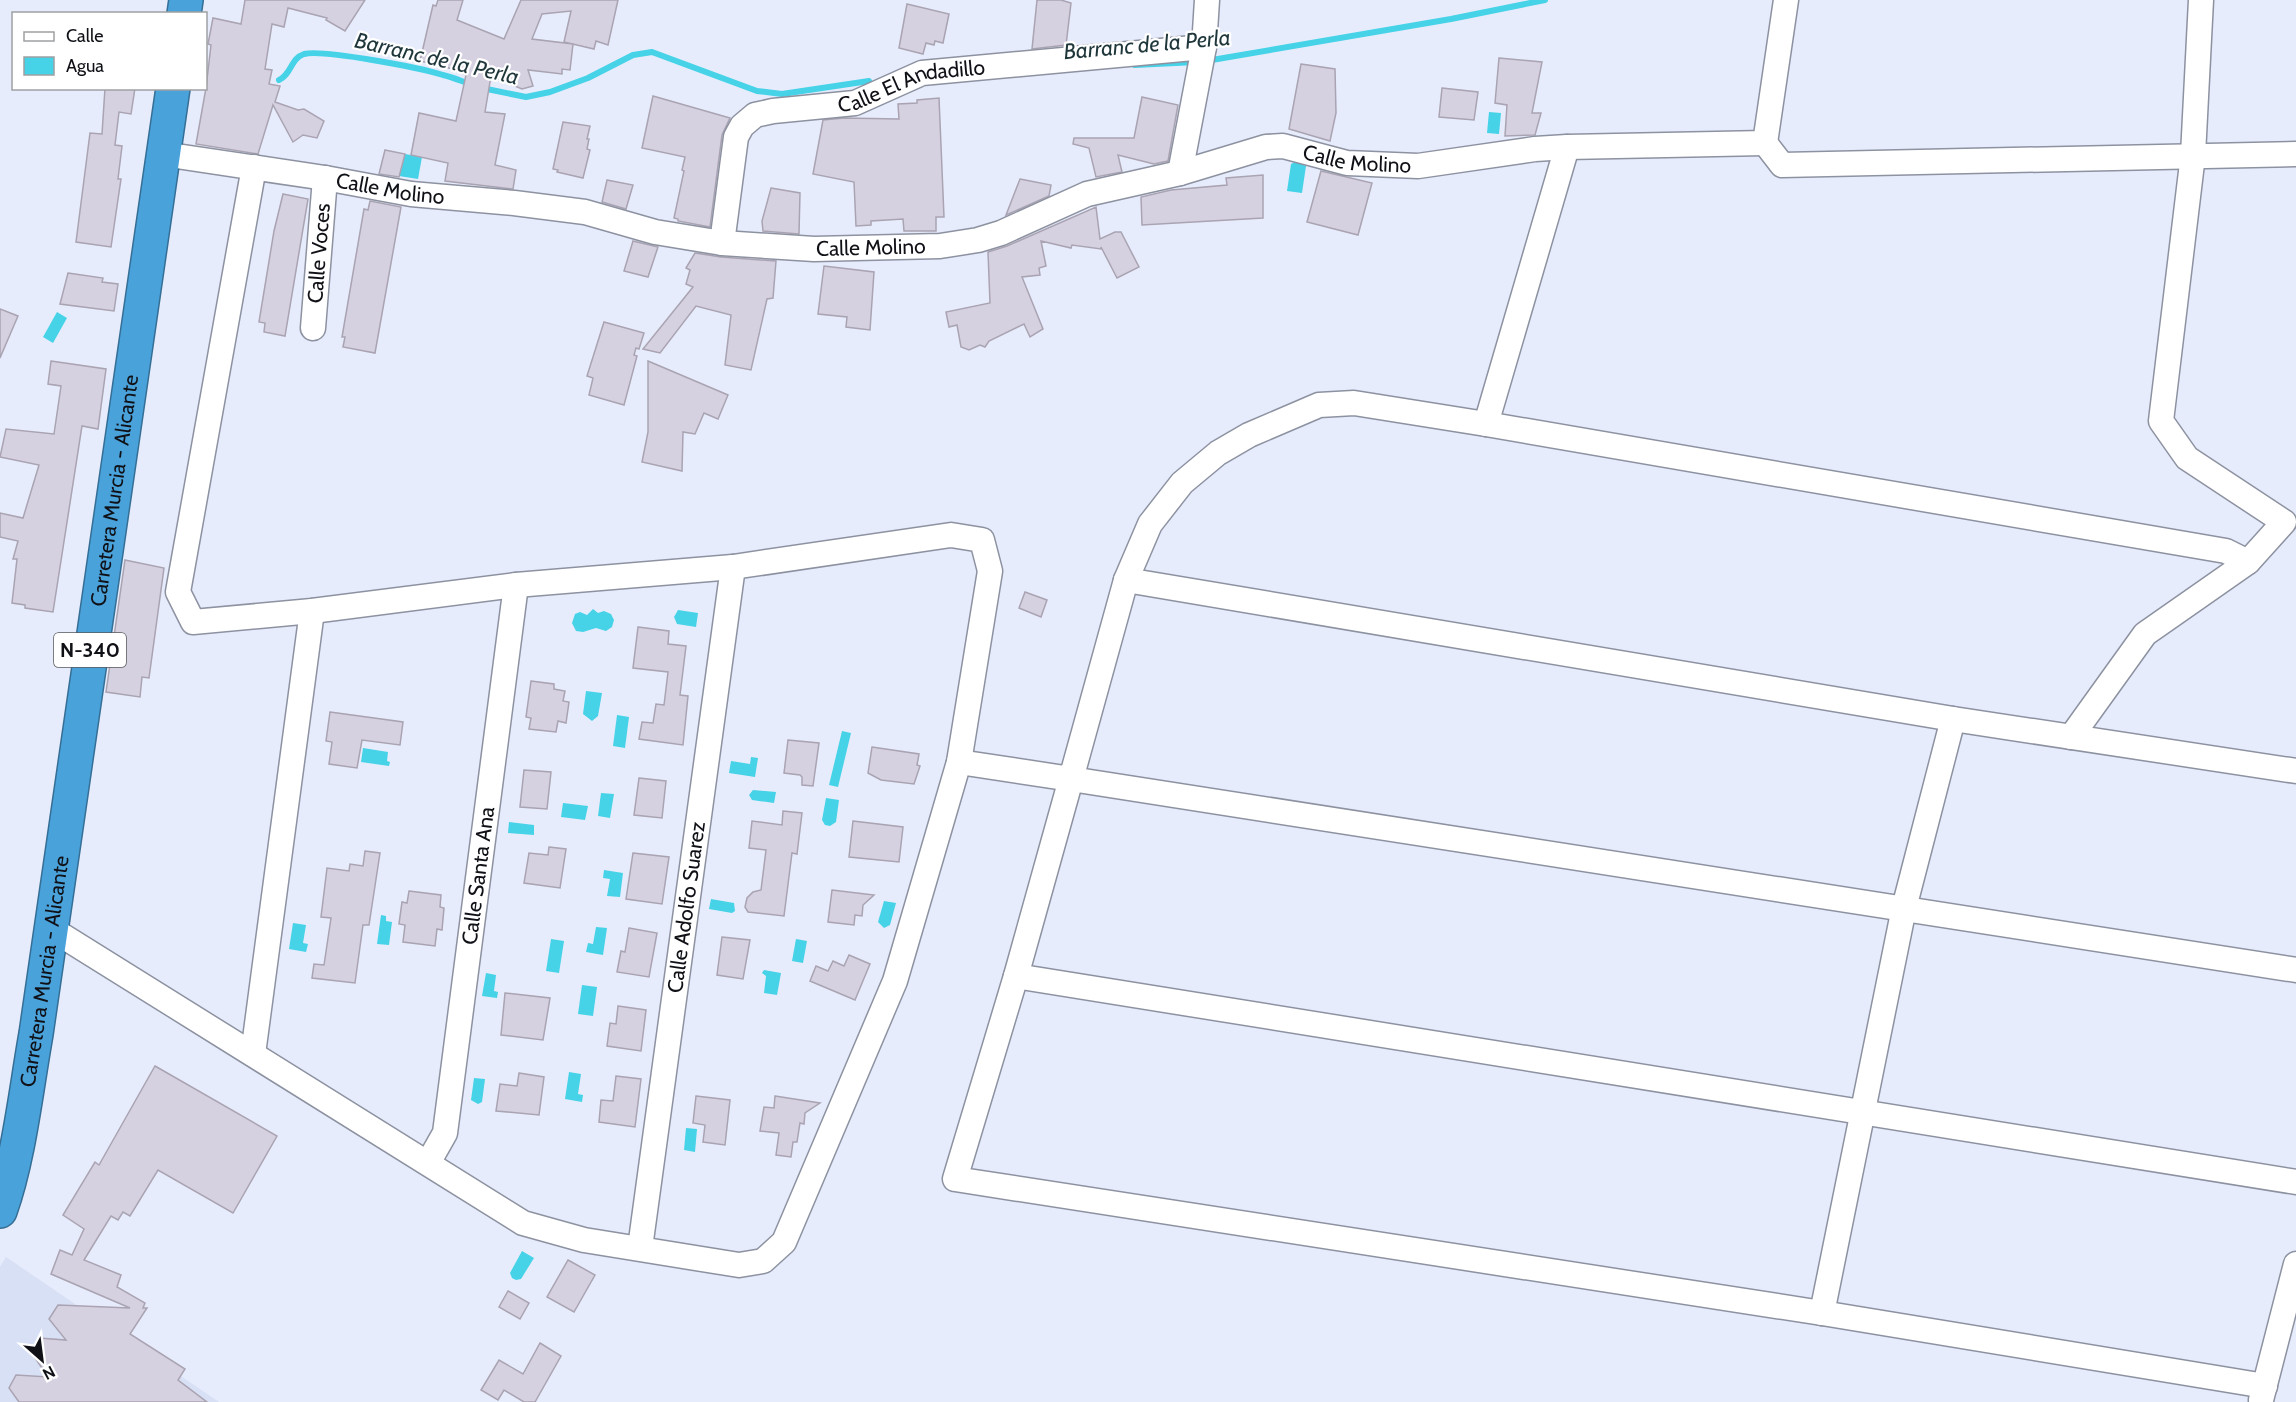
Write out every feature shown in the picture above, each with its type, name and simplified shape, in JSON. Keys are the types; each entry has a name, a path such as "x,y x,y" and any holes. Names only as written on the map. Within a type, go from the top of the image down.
{"highway":[{"name":"Carretera Murcia - Alicante","path":"0,1211 21,1120 51,927 173,90"}],"street":[{"path":"1180,173 1204,47 1207,0"},
{"path":"1786,0 1765,143 1782,165 2296,154"},
{"path":"2071,736 2145,634 2248,562 2284,522 2187,458 2161,421 2193,155 2201,0"},
{"name":"Calle El Andadillo","path":"722,243 735,137 742,126 755,115 773,111 855,103 922,73 1204,47"},
{"name":"Calle Molino","path":"163,154 325,178 411,194 585,212 655,232 722,243 813,249 940,246 978,240 1001,233 1088,194 1180,173 1266,147 1283,146 1347,163 1418,166 1535,149 1765,143"},
{"path":"1486,423 1567,147"},
{"path":"51,927 523,1223 584,1240 739,1264 763,1261 783,1242 895,981 959,762 990,571 982,540 951,535 733,567 516,585 312,611 193,622 178,592 254,167"},
{"name":"Calle Voces","path":"313,328 325,178"},
{"path":"2248,562 2226,551 1486,423 1354,403 1319,405 1249,435 1218,453 1182,483 1150,524 1126,580 1016,976 955,1179 1822,1313 2263,1394 2296,1264"},
{"name":"Calle Adolfo Suarez","path":"640,1248 733,567"},
{"path":"1126,580 1953,719 2296,771"},
{"name":"Calle Santa Ana","path":"428,1163 445,1133 516,585"},
{"path":"253,1054 312,611"},
{"path":"1822,1313 1904,908 1953,719"},
{"path":"959,762 2296,970"},
{"path":"1016,976 1863,1110 2296,1182"}],"shaded area":[{"path":"6,1257 219,1402 0,1402 0,1267"}],"water":[{"path":"1489,112 1501,113 1499,134 1487,133"},
{"path":"405,154 422,157 418,179 399,176"},
{"path":"1297,161 1306,166 1302,193 1287,191 1291,164"},
{"path":"57,312 67,318 53,343 43,337"},
{"path":"593,609 598,613 604,611 611,614 614,620 612,627 606,631 596,628 583,632 576,631 572,623 575,614 580,612 587,615"},
{"path":"678,610 698,613 696,627 677,624 674,617"},
{"path":"586,691 602,693 598,716 592,721 583,714"},
{"path":"617,715 629,717 625,748 613,746"},
{"path":"842,731 851,733 838,787 829,785"},
{"path":"363,748 388,752 389,766 361,762"},
{"path":"751,757 758,758 755,777 729,773 731,761 750,764"},
{"path":"753,790 776,792 774,803 752,800 749,795"},
{"path":"601,793 614,794 610,818 598,816"},
{"path":"826,798 839,800 836,822 830,826 825,825 822,820"},
{"path":"563,803 588,806 585,820 561,817"},
{"path":"509,822 534,825 534,835 508,833"},
{"path":"604,870 623,873 620,897 607,896 610,879 603,878"},
{"path":"711,899 734,903 735,911 732,913 709,909"},
{"path":"884,901 896,903 890,925 884,928 878,922"},
{"path":"381,915 386,916 386,921 392,922 389,945 377,944"},
{"path":"293,923 306,925 303,943 308,944 306,952 289,949"},
{"path":"596,927 607,928 603,955 586,952 588,943 593,944"},
{"path":"551,939 564,941 559,973 546,971"},
{"path":"796,939 807,941 803,963 792,961"},
{"path":"764,970 781,973 777,995 764,993 766,976 762,973"},
{"path":"486,973 496,975 494,991 498,992 497,998 482,996"},
{"path":"582,985 597,987 593,1016 578,1014"},
{"path":"569,1072 581,1074 578,1094 583,1095 582,1102 565,1099"},
{"path":"474,1078 485,1079 482,1102 478,1104 471,1100"},
{"path":"686,1128 697,1129 695,1152 684,1150"},
{"path":"522,1251 534,1258 521,1279 516,1280 510,1273"}],"building":[{"path":"245,0 365,0 345,31 326,20 327,18 288,8 284,27 272,24 265,69 272,70 269,84 280,86 275,102 298,110 304,109 324,121 317,138 303,135 293,142 273,105 258,154 196,144 207,90 211,45 208,44 213,18 241,24"},
{"path":"438,0 463,0 457,20 504,39 521,0 618,0 608,45 596,41 594,49 573,44 570,70 562,69 562,74 528,70 533,86 522,89 491,76 485,112 505,114 495,165 516,170 513,189 445,181 448,163 411,155 419,113 456,121 466,75 453,69 420,61 433,5 436,6","holes":["571,11 564,42 572,44 532,39 542,14"]},
{"path":"1037,0 1061,0 1071,3 1066,45 1032,49"},
{"path":"907,4 949,14 943,43 935,41 934,45 926,43 923,54 899,48"},
{"path":"1499,58 1542,62 1532,113 1541,113 1535,135 1505,136 1507,105 1495,103"},
{"path":"1301,64 1335,69 1336,113 1330,141 1289,129"},
{"path":"1442,88 1478,92 1474,120 1439,117"},
{"path":"105,90 135,90 131,114 119,112 115,145 122,146 118,179 121,179 111,247 76,242 90,133 102,134"},
{"path":"653,96 730,118 722,135 710,227 678,221 674,218 685,157 642,148"},
{"path":"1142,97 1178,105 1168,161 1154,164 1118,155 1122,172 1096,177 1089,148 1073,144 1074,138 1134,138"},
{"path":"939,98 944,217 936,217 936,231 904,231 903,219 871,221 871,225 856,226 854,182 813,174 823,120 899,119 898,104"},
{"path":"563,122 590,126 587,149 590,150 583,178 553,169"},
{"path":"385,150 405,154 399,177 379,174"},
{"path":"1321,171 1372,183 1358,235 1307,222"},
{"path":"1263,175 1263,218 1142,225 1141,197 1171,190 1227,185 1226,178"},
{"path":"1020,179 1051,185 1049,196 1006,215"},
{"path":"607,180 633,185 626,209 602,202"},
{"path":"771,188 800,193 799,234 763,231 762,221"},
{"path":"283,194 308,199 285,336 264,332 265,323 259,322 274,231"},
{"path":"370,201 401,207 375,353 343,347 345,337 342,337 364,209 368,210"},
{"path":"1096,207 1100,239 1115,232 1121,232 1139,267 1117,278 1101,247 1101,249 1072,245 1071,248 1041,241 1046,266 1039,268 1040,275 1022,277 1043,329 1030,337 1024,324 989,341 985,347 980,345 969,350 961,347 957,325 949,327 946,312 990,303 988,252"},
{"path":"633,241 658,247 648,277 624,271"},
{"path":"695,253 776,261 773,298 767,299 751,370 725,365 731,315 696,306 660,353 643,349 693,287 686,284 690,270 686,268"},
{"path":"824,266 874,272 870,330 846,327 847,317 818,314"},
{"path":"68,273 103,278 102,282 118,284 114,311 60,304"},
{"path":"0,309 18,316 0,358"},
{"path":"604,322 644,333 639,349 636,348 634,355 637,356 624,405 589,395 593,378 587,376"},
{"path":"51,361 106,369 98,429 82,426 53,612 25,608 25,605 12,603 17,559 13,559 18,541 0,537 0,513 23,518 39,465 0,457 6,429 54,434 61,386 48,384"},
{"path":"648,361 728,395 718,419 704,413 695,434 683,432 682,471 642,462 648,432"},
{"path":"125,560 164,568 149,678 142,677 140,697 106,692"},
{"path":"1025,592 1047,600 1041,617 1019,608"},
{"path":"638,627 669,631 668,644 686,646 680,695 688,696 683,745 639,739 642,722 653,723 656,704 664,705 668,672 633,668"},
{"path":"531,681 554,684 554,689 565,691 563,701 569,702 566,723 558,721 556,732 529,729 531,718 526,717"},
{"path":"330,712 403,722 400,745 362,740 357,768 329,764 332,742 326,741"},
{"path":"788,740 819,743 813,786 802,785 800,775 784,773"},
{"path":"872,747 919,754 917,765 920,766 914,784 881,780 868,773"},
{"path":"524,770 551,772 547,809 520,807"},
{"path":"639,778 666,781 662,818 634,815"},
{"path":"783,811 802,813 797,854 792,853 784,916 748,912 745,907 747,898 753,892 761,890 766,850 749,848 752,821 782,825"},
{"path":"853,821 903,827 899,862 849,857"},
{"path":"549,847 566,849 560,888 524,883 529,853 548,855"},
{"path":"365,851 380,853 369,925 363,925 355,983 312,978 314,964 324,965 331,918 321,917 327,868 349,871 350,864 363,866"},
{"path":"633,853 669,857 662,904 626,899"},
{"path":"832,890 874,895 863,905 862,916 855,915 854,925 828,922"},
{"path":"409,891 441,895 440,907 444,908 442,930 437,929 435,946 403,942 405,925 399,924 402,902 407,903"},
{"path":"629,928 657,933 649,977 617,972 621,951 625,952"},
{"path":"722,937 750,940 743,979 717,975"},
{"path":"849,955 870,964 855,1000 810,981 816,966 828,971 833,961 844,966"},
{"path":"505,993 550,998 543,1040 501,1035"},
{"path":"618,1006 646,1010 641,1051 607,1046 610,1023 616,1024"},
{"path":"155,1066 277,1136 233,1213 158,1170 130,1216 123,1212 118,1220 111,1216 84,1260 121,1275 117,1287 145,1303 143,1308 147,1308 130,1334 185,1369 178,1380 207,1402 19,1402 9,1388 16,1375 48,1377 31,1352 39,1338 66,1340 49,1319 58,1305 130,1308 51,1274 60,1250 72,1255 84,1229 63,1215 95,1162 99,1165"},
{"path":"519,1073 544,1077 539,1115 496,1111 500,1084 517,1086"},
{"path":"616,1076 641,1079 635,1127 599,1122 601,1100 613,1101"},
{"path":"696,1096 730,1100 725,1145 703,1142 705,1125 693,1123"},
{"path":"775,1096 820,1103 805,1113 804,1124 800,1123 797,1142 793,1142 791,1157 776,1155 779,1133 760,1131 764,1107 774,1108"},
{"path":"568,1260 595,1275 574,1312 547,1297"},
{"path":"508,1291 529,1303 520,1319 499,1307"},
{"path":"540,1343 561,1356 535,1402 524,1402 504,1390 498,1400 481,1390 499,1360 523,1374"}],"waterway":[{"name":"Barranc de la Perla","path":"1206,61 1451,19 1545,0"},
{"name":"Barranc de la Perla","path":"482,88 526,97 550,92 588,78 633,55 652,52 757,91 782,94 869,81"},
{"name":"Barranc de la Perla","path":"279,80 300,56 315,53 394,64 470,84"},
{"name":"Barranc de la Perla","path":"1135,65 1196,62"}]}
